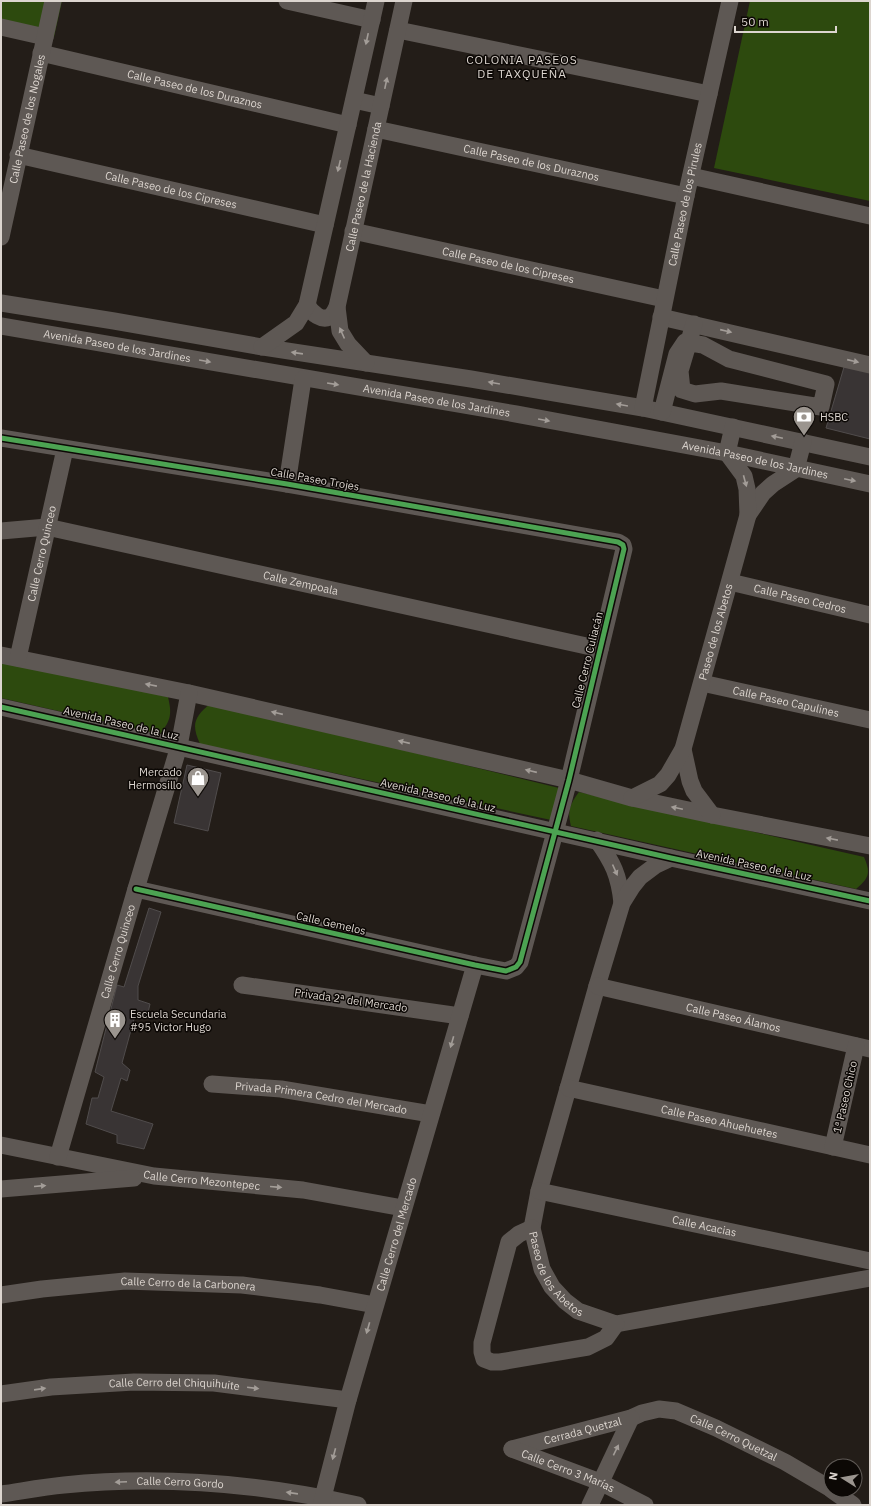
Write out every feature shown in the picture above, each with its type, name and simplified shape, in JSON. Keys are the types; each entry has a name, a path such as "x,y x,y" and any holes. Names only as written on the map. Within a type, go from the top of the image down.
{"street":[{"name":"Calle Paseo de los Nogales","path":"1,237 8,173 18,156 53,1"},
{"path":"287,1 372,20"},
{"path":"262,348 296,324 307,305 376,1"},
{"name":"Calle Paseo de la Hacienda","path":"366,363 348,344 340,331 337,307 404,1"},
{"name":"Calle Paseo de los Pirules","path":"643,408 660,317 730,1"},
{"name":"Calle Paseo de los Duraznos","path":"1,27 43,45 348,125"},
{"path":"398,30 709,94"},
{"path":"354,100 381,106"},
{"name":"Calle Paseo de los Duraznos","path":"376,129 686,196"},
{"name":"Calle Paseo de los Cipreses","path":"18,156 325,225"},
{"path":"691,176 870,216"},
{"name":"Calle Paseo de los Cipreses","path":"353,230 664,299"},
{"name":"Avenida Paseo de los Jardines","path":"1,303 114,321 262,348 471,379 643,408 870,457"},
{"path":"307,305 311,312 317,316 326,318 331,316 337,307"},
{"path":"660,317 870,365"},
{"path":"109,344 114,321"},
{"path":"662,412 677,354 685,342 691,343 703,345 729,360 826,384 821,407 721,391 695,394 682,390 680,371 688,345 690,339 694,324"},
{"name":"Avenida Paseo de los Jardines","path":"1,326 303,379 516,414 727,453 870,484"},
{"path":"163,354 168,331"},
{"path":"287,484 303,379"},
{"path":"466,406 471,379"},
{"path":"516,414 522,388"},
{"path":"727,453 733,427"},
{"name":"Calle Paseo Trojes","path":"1,438 287,484 618,542 623,545"},
{"path":"796,469 803,442"},
{"name":"Calle Cerro Quinceo","path":"18,658 65,449"},
{"name":"Paseo de los Abetos","path":"632,798 660,784 668,776 683,749 730,582 748,515 747,489 744,476 727,453"},
{"name":"Paseo de los Abetos","path":"748,515 763,493 773,484 796,469"},
{"name":"Calle Zempoala","path":"1,531 47,527 600,649"},
{"name":"Calle Cerro Culiacán","path":"555,831 569,780 624,549 623,545"},
{"name":"Calle Paseo Cedros","path":"730,582 870,615"},
{"path":"1,654 189,693 569,780 632,798 866,847"},
{"name":"Calle Paseo Capulines","path":"702,683 870,720"},
{"name":"Calle Cerro Quinceo","path":"58,1157 179,746 189,693"},
{"name":"Avenida Paseo de la Luz","path":"1,707 597,840 671,858 870,901"},
{"name":"Paseo de los Abetos","path":"683,749 690,782 694,791 712,815"},
{"name":"Calle Gemelos","path":"136,890 475,965 506,970 516,967 520,962 555,831"},
{"name":"Paseo de los Abetos","path":"597,840 616,871 622,903"},
{"name":"Paseo de los Abetos","path":"671,858 656,865 640,878 632,887 622,903 539,1191 532,1228 542,1269 552,1287 565,1301 578,1311 616,1324 870,1278"},
{"path":"848,896 861,894 870,888"},
{"name":"Calle Cerro del Mercado","path":"322,1501 348,1400 375,1305 475,965"},
{"name":"Privada 2ª del Mercado","path":"242,985 460,1016"},
{"name":"Calle Paseo Álamos","path":"597,986 863,1047"},
{"name":"1ª Paseo Chico","path":"833,1147 863,1047"},
{"name":"Privada Primera Cedro del Mercado","path":"212,1084 281,1089 431,1114"},
{"name":"Calle Paseo Ahuehuetes","path":"568,1088 870,1155"},
{"name":"Calle Cerro Mezontepec","path":"1,1145 154,1176 303,1190 403,1208"},
{"path":"1,1189 154,1176"},
{"name":"Calle Acacias","path":"539,1191 870,1261"},
{"path":"532,1228 518,1234 509,1242 482,1343 484,1359 492,1362 500,1362 588,1347 606,1338 616,1324"},
{"name":"Calle Cerro de la Carbonera","path":"1,1295 42,1289 124,1281 242,1285 320,1295 375,1305"},
{"name":"Calle Cerro del Chiquihuite","path":"1,1394 51,1387 134,1382 214,1383 348,1400"},
{"name":"Calle Cerro Quetzal","path":"631,1418 642,1413 659,1410 676,1411 716,1428 785,1462 823,1485"},
{"path":"590,1505 631,1418"},
{"name":"Cerrada Quetzal","path":"512,1449 631,1418"},
{"name":"Calle Cerro 3 Marías","path":"512,1449 600,1482 645,1505"},
{"name":"Calle Cerro Gordo","path":"1,1494 64,1485 145,1481 215,1483 322,1501 358,1505"},
{"name":"Calle Cerro Quetzal","path":"843,1498 853,1505"}],"green space":[{"path":"1,1 62,1 54,37 1,25"},
{"path":"750,1 870,1 870,201 714,168"},
{"path":"1,658 168,697 170,717 160,734 1,698"},
{"path":"211,703 559,788 551,820 200,744 195,726 196,721 201,712"},
{"path":"579,792 864,857 868,867 868,875 864,882 856,889 571,826 569,812 573,800"}],"building":[{"path":"844,367 870,371 870,439 826,428"},
{"name":"Mercado Hermosillo","path":"187,765 221,773 208,831 174,823"},
{"name":"Escuela Secundaria #95 Victor Hugo","path":"149,908 161,912 138,986 138,1000 150,1004 147,1017 136,1012 122,1063 130,1070 127,1081 121,1078 111,1111 153,1124 144,1149 117,1143 117,1135 86,1124 92,1098 98,1098 104,1077 95,1072 117,985 124,987"}],"cycle path":[{"path":"1,438 287,484 618,542 623,545 624,549 569,780 520,962 516,967 506,971 475,965 136,889"},
{"path":"1,707 671,858 870,901"}],"place":[{"name":"HSBC","path":"804,436"},
{"name":"Mercado Hermosillo","path":"198,798"},
{"name":"Escuela Secundaria #95 Victor Hugo","path":"115,1040"}],"district":[{"name":"COLONIA PASEOS DE TAXQUEÑA","path":"522,67"}]}
